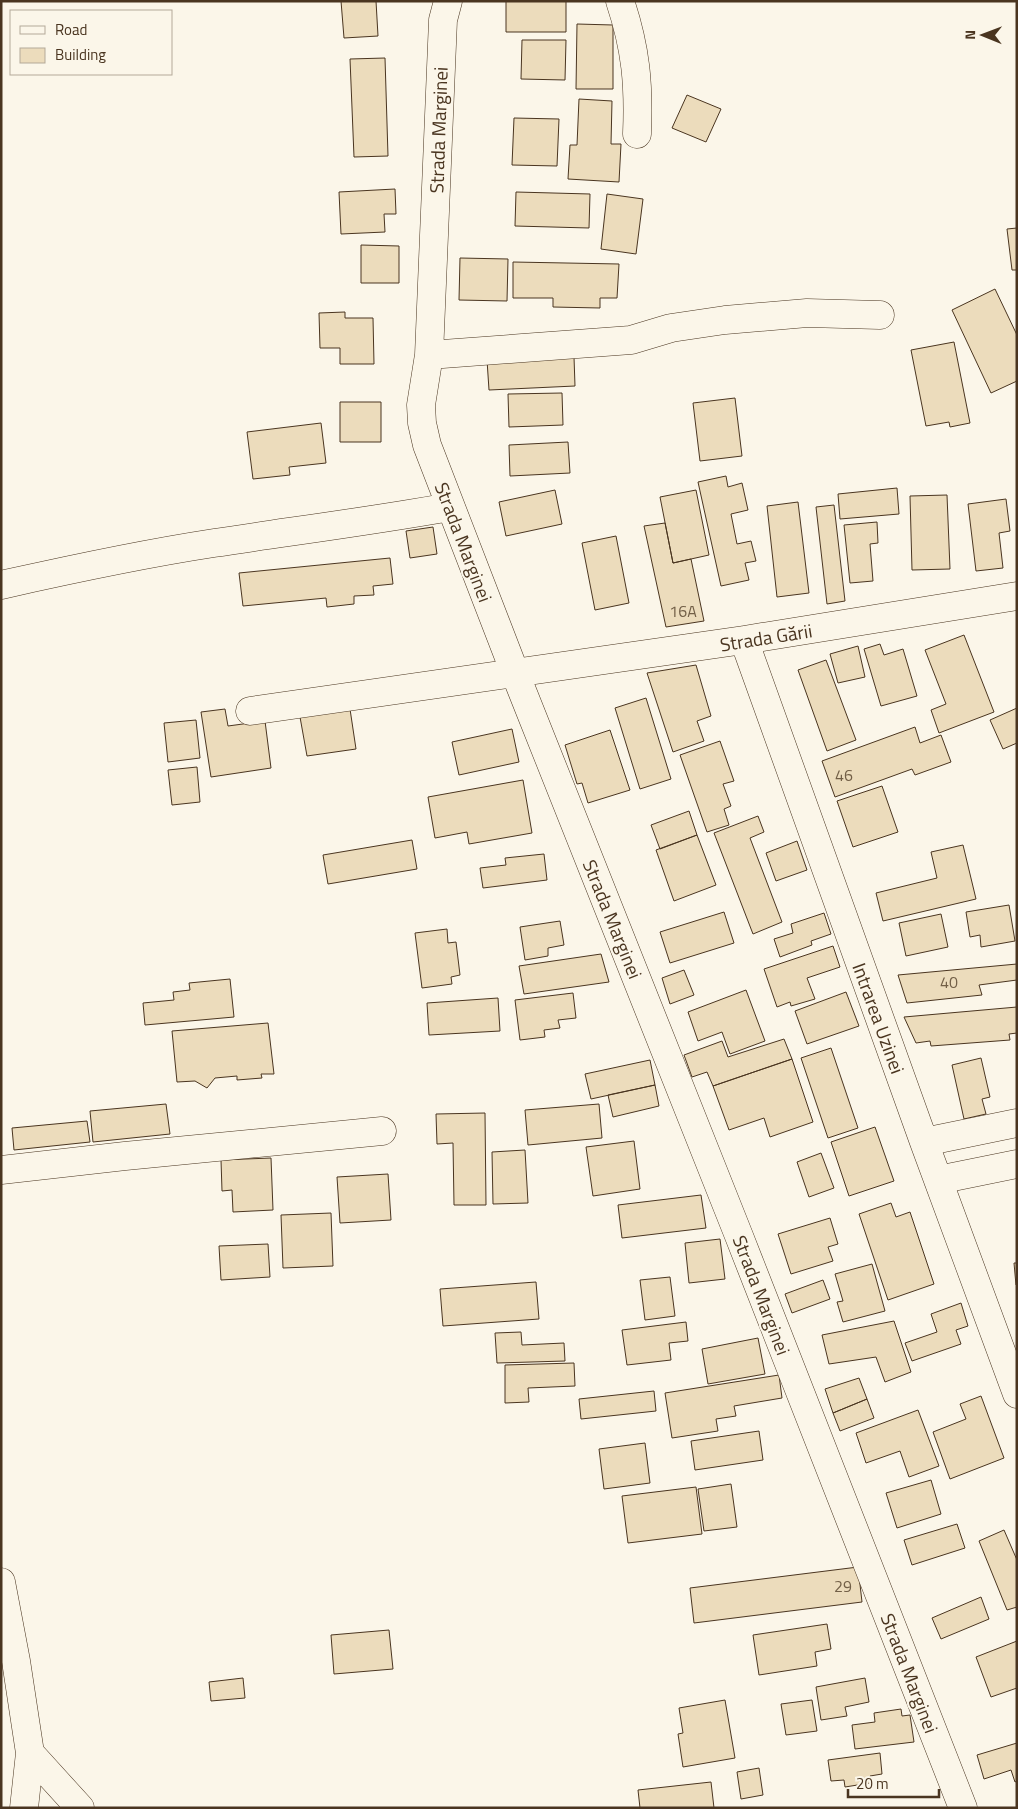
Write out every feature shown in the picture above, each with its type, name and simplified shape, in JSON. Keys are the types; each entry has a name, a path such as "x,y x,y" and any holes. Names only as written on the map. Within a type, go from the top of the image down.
{"street":[{"name":"Strada Marginei","path":"448,1 443,20 429,355 421,405 422,423 427,445 515,673 735,1226 963,1808"},
{"path":"620,1 630,31 635,56 638,105 637,134"},
{"path":"429,355 631,340 671,328 733,319 807,313 880,315"},
{"path":"1,585 137,556 450,507"},
{"name":"Strada Gării","path":"250,711 744,640 1017,596"},
{"name":"Intrarea Uzinei","path":"744,640 924,1142 1017,1394"},
{"path":"924,1142 1017,1124"},
{"path":"1,1170 382,1131"},
{"path":"938,1180 1017,1164"},
{"path":"1,1582 41,1808"},
{"path":"1,1687 30,1753 80,1808"},
{"path":"24,1808 30,1753"}],"building":[{"path":"341,1 376,1 378,36 344,38"},
{"path":"506,1 566,1 566,32 506,32"},
{"path":"577,24 613,25 613,89 576,89"},
{"path":"522,40 566,40 565,80 521,79"},
{"path":"385,58 388,156 354,157 350,59"},
{"path":"687,95 721,109 706,142 672,128"},
{"path":"579,99 612,101 611,144 621,144 619,182 568,179 570,145 577,145"},
{"path":"514,118 559,119 557,166 512,165"},
{"path":"395,189 396,214 384,214 385,232 341,234 339,192"},
{"path":"516,192 590,194 589,228 515,226"},
{"path":"607,194 643,199 636,254 601,249"},
{"path":"1017,228 1017,270 1012,270 1007,229"},
{"path":"361,245 399,246 399,283 361,283"},
{"path":"460,258 508,259 507,301 459,300"},
{"path":"513,262 619,264 617,298 600,298 600,308 553,307 553,298 513,298"},
{"path":"995,289 1017,335 1017,381 991,393 952,310"},
{"path":"345,312 345,318 373,318 374,364 340,364 340,348 320,348 319,313"},
{"path":"954,342 970,423 950,427 949,422 926,426 911,350"},
{"path":"574,357 575,386 489,390 487,360"},
{"path":"562,393 563,425 509,427 508,394"},
{"path":"735,398 742,456 700,461 693,403"},
{"path":"340,402 381,402 381,442 340,442"},
{"path":"321,423 326,463 289,467 290,475 253,479 247,432"},
{"path":"568,442 570,473 510,476 509,445"},
{"path":"726,476 728,487 742,483 748,510 731,514 737,544 751,541 756,561 745,563 749,580 721,586 698,482"},
{"path":"897,488 899,514 840,519 838,494"},
{"path":"555,490 562,524 506,536 499,502"},
{"path":"696,490 709,555 673,563 660,497"},
{"path":"947,495 950,569 912,570 910,496"},
{"path":"1006,499 1010,531 999,533 1003,568 976,571 968,504"},
{"path":"798,502 809,593 777,597 767,506"},
{"path":"834,505 845,601 827,604 816,507"},
{"path":"877,522 878,543 870,544 873,581 850,583 844,525"},
{"path":"665,523 673,563 691,559 704,621 666,627 644,526"},
{"path":"433,527 437,554 410,558 406,531"},
{"path":"616,536 629,603 595,610 582,543"},
{"path":"390,558 393,584 373,586 374,595 354,596 354,604 327,607 326,598 243,606 239,573"},
{"path":"964,635 994,712 939,733 931,710 946,704 925,650"},
{"path":"880,644 884,655 903,649 917,696 881,706 864,649"},
{"path":"858,646 865,677 838,683 830,654"},
{"path":"826,660 856,740 827,751 798,670"},
{"path":"696,665 711,716 697,721 704,741 673,752 647,673"},
{"path":"646,698 671,779 640,789 615,708"},
{"path":"1017,708 1017,743 1003,749 990,720"},
{"path":"225,709 228,726 265,721 271,768 211,777 201,712"},
{"path":"350,709 356,749 307,756 300,717"},
{"path":"196,720 200,758 168,762 164,723"},
{"path":"915,727 920,743 941,735 951,762 915,775 912,769 835,797 822,761"},
{"path":"512,729 519,762 459,775 452,742"},
{"path":"610,730 630,790 588,803 582,783 577,784 565,745"},
{"path":"720,741 734,781 723,784 731,806 724,809 729,825 707,832 680,755"},
{"path":"197,767 200,802 172,805 168,770"},
{"path":"523,780 532,833 469,844 467,832 435,838 428,797"},
{"path":"882,786 898,832 853,847 837,801"},
{"path":"689,811 697,835 660,849 651,825"},
{"path":"758,816 764,832 750,838 782,922 753,934 714,833"},
{"path":"697,835 716,885 674,901 656,850"},
{"path":"412,840 417,869 328,884 323,855"},
{"path":"797,841 807,870 776,881 766,853"},
{"path":"963,845 976,899 883,921 876,893 937,878 931,852"},
{"path":"544,854 547,880 483,888 480,868 506,865 505,858"},
{"path":"1009,905 1015,941 981,947 980,935 970,937 966,912"},
{"path":"724,912 734,943 670,963 660,932"},
{"path":"824,913 831,934 811,941 812,945 780,957 774,939 793,933 791,924"},
{"path":"941,914 948,947 906,956 899,923"},
{"path":"560,921 564,945 548,948 548,956 525,960 520,927"},
{"path":"447,929 448,943 456,942 460,975 451,977 452,984 422,988 415,933"},
{"path":"833,946 840,967 807,978 815,999 791,1006 790,1002 777,1007 764,969"},
{"path":"601,954 609,982 524,994 519,966"},
{"path":"1017,964 1017,980 979,985 982,995 907,1003 898,975"},
{"path":"684,970 694,995 670,1004 662,978"},
{"path":"230,979 234,1017 145,1025 143,1003 174,1000 173,992 190,990 189,983"},
{"path":"746,990 765,1041 730,1054 722,1032 698,1041 688,1012"},
{"path":"846,992 859,1026 807,1044 795,1011"},
{"path":"573,993 576,1018 558,1020 560,1028 544,1030 545,1037 520,1040 515,1000"},
{"path":"498,998 500,1031 429,1035 427,1003"},
{"path":"1017,1007 1017,1033 1009,1034 1010,1040 931,1046 930,1041 916,1043 904,1017"},
{"path":"268,1023 274,1074 261,1074 262,1078 237,1080 237,1076 215,1078 207,1088 195,1081 177,1082 172,1031"},
{"path":"784,1039 792,1059 713,1086 707,1072 692,1077 684,1055 722,1041 728,1057"},
{"path":"831,1048 858,1128 828,1138 801,1058"},
{"path":"981,1058 990,1097 982,1099 986,1114 964,1119 952,1065"},
{"path":"792,1059 813,1122 770,1137 764,1118 729,1130 713,1086"},
{"path":"650,1060 655,1085 591,1099 585,1074"},
{"path":"655,1085 659,1106 613,1117 608,1095"},
{"path":"166,1104 170,1134 93,1142 90,1111"},
{"path":"599,1104 602,1138 528,1145 525,1110"},
{"path":"485,1113 486,1205 454,1205 453,1143 437,1144 436,1114"},
{"path":"87,1121 90,1142 14,1150 12,1128"},
{"path":"875,1127 894,1181 849,1196 831,1142"},
{"path":"634,1141 640,1189 593,1196 586,1147"},
{"path":"525,1150 528,1203 493,1204 492,1152"},
{"path":"821,1153 834,1188 809,1197 797,1162"},
{"path":"271,1158 273,1210 233,1212 232,1190 222,1191 221,1160"},
{"path":"388,1174 391,1220 340,1223 337,1177"},
{"path":"701,1195 706,1228 622,1238 618,1205"},
{"path":"891,1203 896,1217 910,1212 934,1284 888,1300 859,1214"},
{"path":"331,1213 333,1266 283,1268 281,1215"},
{"path":"830,1218 838,1244 828,1247 833,1261 791,1274 778,1234"},
{"path":"720,1239 725,1279 689,1283 685,1243"},
{"path":"268,1244 270,1277 221,1280 219,1246"},
{"path":"1014,1263 1017,1263 1017,1285 1016,1285"},
{"path":"872,1264 885,1311 843,1322 837,1302 843,1301 835,1274"},
{"path":"670,1277 675,1316 645,1320 640,1280"},
{"path":"823,1280 830,1299 792,1313 785,1294"},
{"path":"536,1282 539,1319 443,1326 440,1289"},
{"path":"961,1303 968,1326 956,1330 961,1344 912,1361 905,1343 937,1332 931,1314"},
{"path":"894,1321 911,1372 885,1382 876,1357 829,1364 822,1335"},
{"path":"686,1322 688,1341 669,1343 671,1360 627,1365 622,1330"},
{"path":"521,1332 522,1345 564,1343 565,1361 497,1363 495,1333"},
{"path":"758,1338 765,1374 708,1384 702,1349"},
{"path":"574,1363 575,1386 528,1388 529,1402 505,1403 505,1365"},
{"path":"779,1375 782,1398 734,1406 736,1416 716,1419 718,1431 672,1438 665,1393"},
{"path":"859,1378 867,1399 833,1413 825,1389"},
{"path":"654,1391 656,1411 581,1419 579,1399"},
{"path":"981,1396 1004,1458 950,1479 933,1432 966,1419 960,1404"},
{"path":"867,1399 874,1418 840,1431 833,1413"},
{"path":"918,1410 939,1466 909,1477 900,1451 866,1463 856,1433"},
{"path":"759,1431 763,1460 695,1470 691,1441"},
{"path":"645,1443 650,1483 604,1489 599,1449"},
{"path":"931,1480 941,1514 897,1528 886,1493"},
{"path":"731,1484 737,1527 704,1531 698,1489"},
{"path":"696,1487 702,1534 628,1543 622,1496"},
{"path":"957,1524 965,1548 912,1565 904,1540"},
{"path":"1004,1530 1017,1560 1017,1607 1007,1610 979,1541"},
{"path":"858,1567 862,1602 694,1623 690,1588"},
{"path":"981,1597 989,1619 941,1639 932,1618"},
{"path":"827,1624 831,1649 815,1652 817,1666 759,1675 753,1635"},
{"path":"389,1630 393,1669 334,1674 331,1635"},
{"path":"1017,1641 1017,1688 991,1697 976,1657"},
{"path":"243,1678 245,1698 211,1701 209,1682"},
{"path":"865,1678 869,1702 845,1707 847,1716 821,1720 816,1687"},
{"path":"725,1700 735,1758 683,1767 678,1734 683,1733 679,1708"},
{"path":"812,1700 817,1731 786,1735 781,1704"},
{"path":"901,1709 902,1716 910,1715 914,1742 855,1749 852,1725 875,1722 874,1713"},
{"path":"1017,1743 1017,1781 1015,1782 1011,1770 984,1779 977,1755"},
{"path":"880,1753 882,1774 870,1776 870,1783 845,1787 844,1780 831,1781 828,1760"},
{"path":"759,1768 763,1795 741,1799 737,1772"},
{"path":"711,1782 714,1808 640,1808 638,1790"}]}
